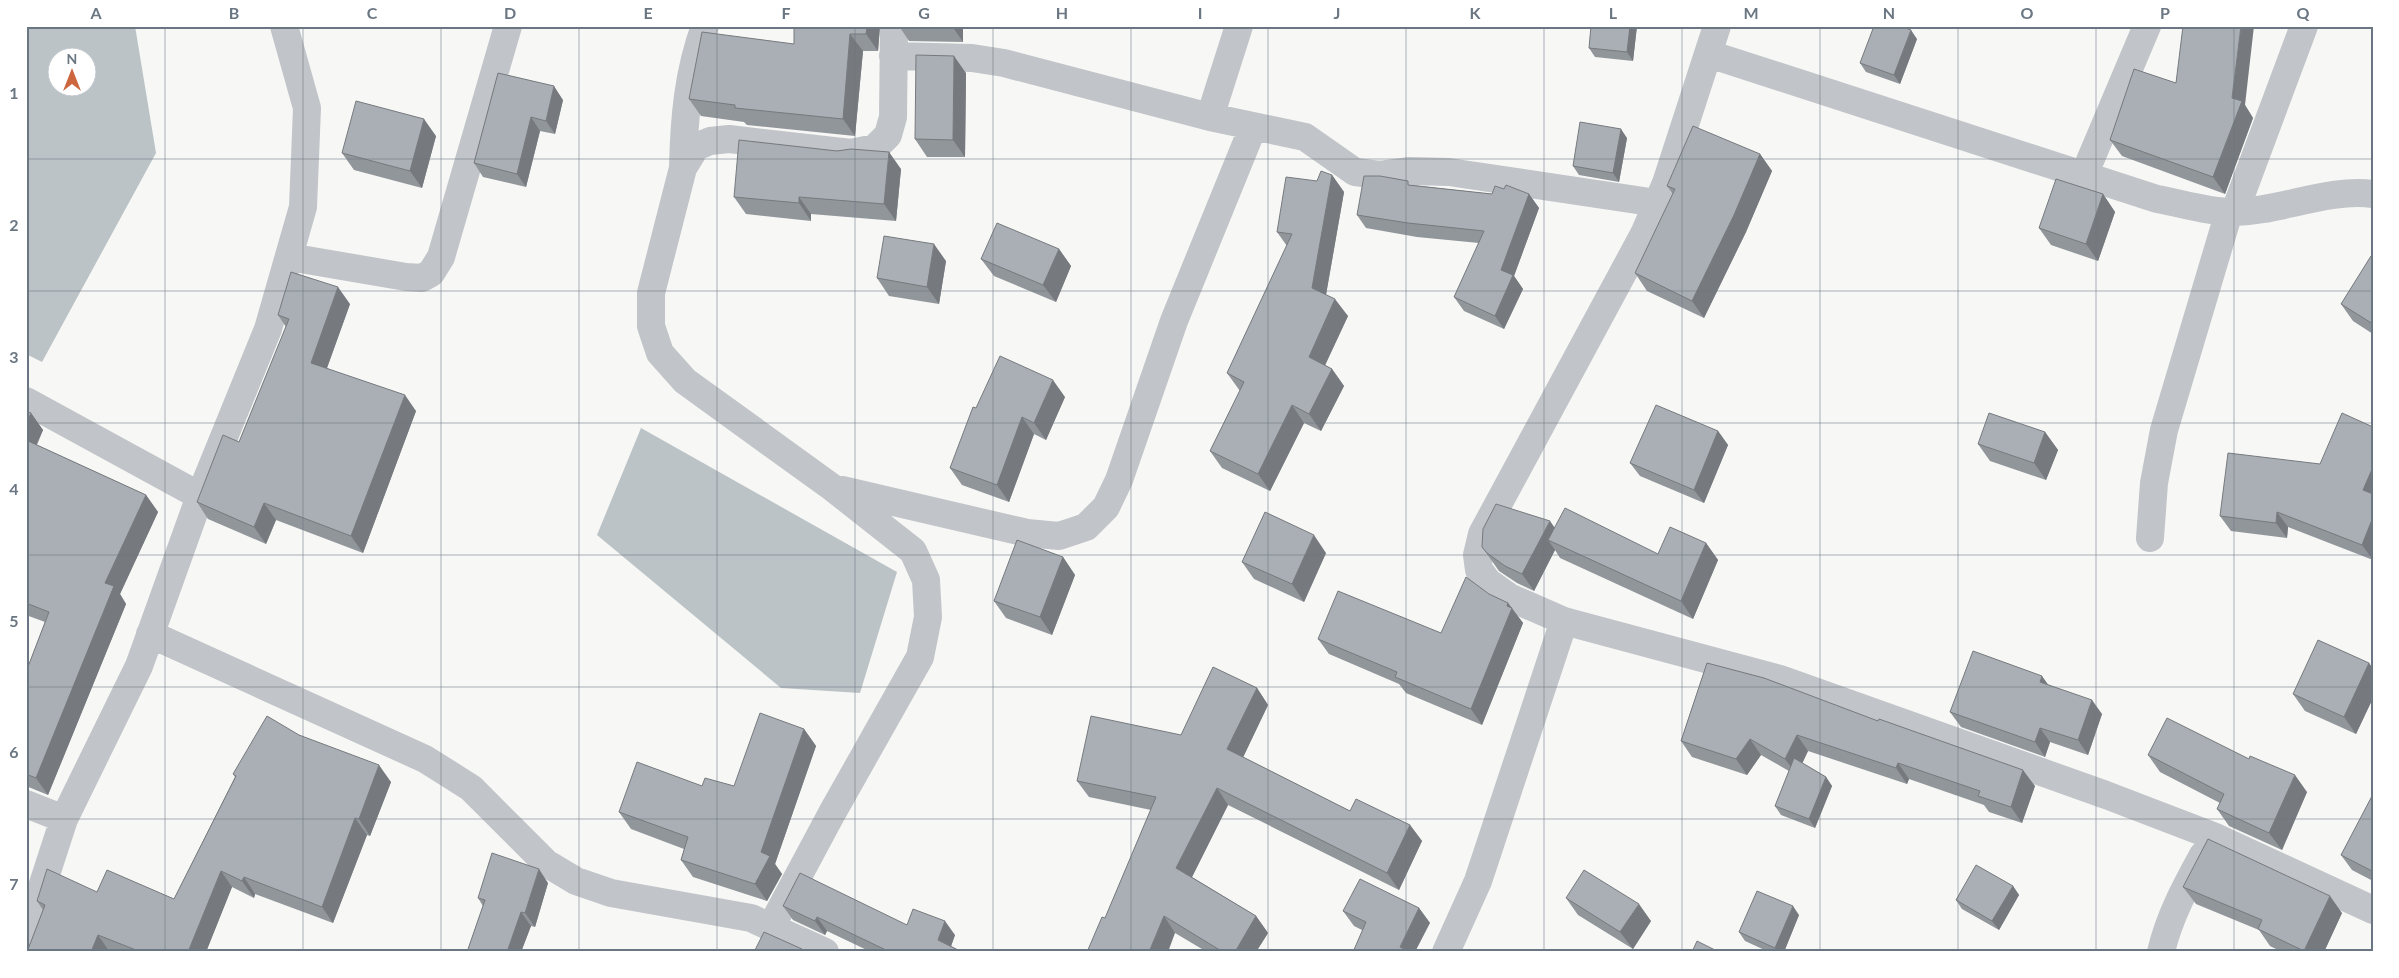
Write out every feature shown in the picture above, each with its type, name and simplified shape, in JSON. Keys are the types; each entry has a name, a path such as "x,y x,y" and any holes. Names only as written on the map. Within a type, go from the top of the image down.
{"street":[{"path":"26,936 64,819 138,666 200,496 268,328 289,257 303,207 307,108 284,26"},
{"path":"289,257 406,277 422,278 431,273 441,257 461,194 508,26"},
{"path":"704,26 692,68 684,122 683,168 651,293 651,326 660,353 685,382 833,488 913,551 926,580 928,617 920,656 770,928"},
{"path":"683,168 696,147 710,141 761,142 851,153 875,148 888,135 892,117 894,26"},
{"path":"1210,117 1239,26"},
{"path":"1717,26 1666,184 1658,203 1644,234 1482,534 1477,555 1479,570 1488,582 1509,597 1564,621 1780,679 2106,795 2213,836 2373,910"},
{"path":"2084,175 2147,26"},
{"path":"2150,538 2154,482 2164,430 2232,211 2304,26"},
{"path":"1709,54 2157,199 2232,211 2279,206 2353,192 2373,194"},
{"path":"893,56 972,58 1004,63 1210,117 1305,137 1355,172 1380,174 1410,171 1448,172 1658,203"},
{"path":"833,488 1027,534 1059,536 1086,527 1106,507 1119,480 1174,321 1253,127"},
{"path":"26,401 200,496"},
{"path":"1446,952 1478,881 1564,621"},
{"path":"150,634 425,759 471,788 546,863 576,881 611,893 751,918 825,952"},
{"path":"26,804 64,819"},
{"path":"2161,952 2164,937 2184,889 2213,836"}],"shaded area":[{"path":"26,26 135,26 156,153 42,362 26,354"},
{"path":"641,428 897,572 860,693 781,688 597,535"}],"building":[{"path":"794,26 867,26 866,34 850,34 843,119 735,108 735,105 689,99 702,32 794,44"},
{"path":"1591,26 1630,26 1627,52 1589,48"},
{"path":"1874,26 1900,26 1911,30 1894,75 1860,63"},
{"path":"2183,26 2241,26 2232,98 2242,101 2213,177 2110,140 2134,69 2176,83"},
{"path":"916,55 954,56 953,140 915,139"},
{"path":"498,73 554,86 546,121 531,117 517,174 474,163"},
{"path":"356,101 424,119 410,171 342,153"},
{"path":"1580,122 1621,129 1613,173 1573,166"},
{"path":"1693,126 1760,154 1734,215 1692,301 1635,273 1675,189 1667,186"},
{"path":"739,140 837,151 851,149 889,152 884,204 799,197 799,203 734,197"},
{"path":"1321,171 1332,175 1312,288 1335,299 1309,357 1332,369 1309,414 1292,405 1258,474 1210,451 1244,382 1227,373 1292,234 1277,232 1286,177 1317,181"},
{"path":"1364,176 1380,176 1408,181 1408,185 1492,194 1495,186 1504,189 1506,185 1529,194 1501,270 1513,275 1495,316 1454,297 1484,231 1408,223 1357,215"},
{"path":"2056,179 2103,194 2086,244 2039,228"},
{"path":"997,223 1059,249 1043,285 981,259"},
{"path":"884,236 934,244 927,287 877,278"},
{"path":"2371,256 2373,257 2373,324 2341,304"},
{"path":"291,272 338,287 311,363 405,395 351,536 264,503 254,527 197,502 223,435 239,442 289,319 278,315"},
{"path":"1000,356 1053,380 1034,423 1022,417 997,485 950,468 973,407 976,408"},
{"path":"1656,405 1718,431 1694,490 1630,463"},
{"path":"26,411 31,413 26,424"},
{"path":"1989,413 2045,432 2034,463 1978,444"},
{"path":"2342,413 2373,427 2373,467 2363,490 2373,494 2373,517 2362,545 2277,512 2276,523 2220,516 2228,453 2320,464"},
{"path":"26,440 146,495 105,583 114,586 36,778 26,774 26,672 49,612 26,603"},
{"path":"1496,504 1550,521 1522,574 1505,566 1482,547 1483,529"},
{"path":"1565,508 1658,554 1670,527 1706,543 1681,601 1548,540"},
{"path":"1265,512 1314,535 1292,584 1242,562"},
{"path":"1017,540 1063,557 1040,617 994,601"},
{"path":"1466,577 1489,594 1508,603 1507,606 1512,608 1471,709 1395,677 1397,672 1318,639 1338,591 1441,633"},
{"path":"2318,640 2369,663 2344,717 2293,694"},
{"path":"1973,651 2042,676 2040,682 2092,700 2078,740 2040,728 2035,742 1950,712"},
{"path":"1707,663 1764,678 1878,721 1879,719 2023,770 2011,807 1978,796 1980,791 1898,763 1896,768 1797,735 1785,759 1750,739 1736,759 1681,741"},
{"path":"1213,667 1257,688 1227,749 1350,811 1356,799 1410,825 1387,873 1217,788 1176,868 1256,916 1235,952 1223,952 1164,916 1149,952 1087,952 1102,917 1105,918 1156,797 1077,781 1091,716 1181,735"},
{"path":"760,713 804,729 761,852 770,856 755,884 681,860 688,837 619,812 637,762 702,786 705,778 734,786"},
{"path":"267,716 299,735 379,765 359,819 355,818 322,907 244,877 242,881 221,871 188,952 141,952 98,935 91,952 27,952 45,905 37,901 47,869 97,892 107,870 174,899 236,776 233,774"},
{"path":"2167,718 2249,759 2250,756 2295,775 2269,833 2217,809 2224,794 2148,755"},
{"path":"1794,758 1826,777 1809,819 1775,806"},
{"path":"2373,796 2372,871 2341,855"},
{"path":"2208,839 2330,896 2304,951 2258,929 2262,920 2183,887"},
{"path":"492,853 539,869 525,913 521,912 507,952 467,952 485,900 478,898"},
{"path":"1976,865 2013,886 1992,921 1956,900"},
{"path":"1584,870 1639,904 1620,932 1566,898"},
{"path":"800,873 907,925 913,909 945,921 938,940 962,952 890,952 817,917 815,921 783,906"},
{"path":"1360,879 1419,908 1400,947 1410,952 1353,952 1366,922 1343,911"},
{"path":"1757,891 1793,906 1775,948 1739,932"},
{"path":"764,932 802,949 801,952 754,952"},
{"path":"1697,941 1719,952 1692,952"}]}
